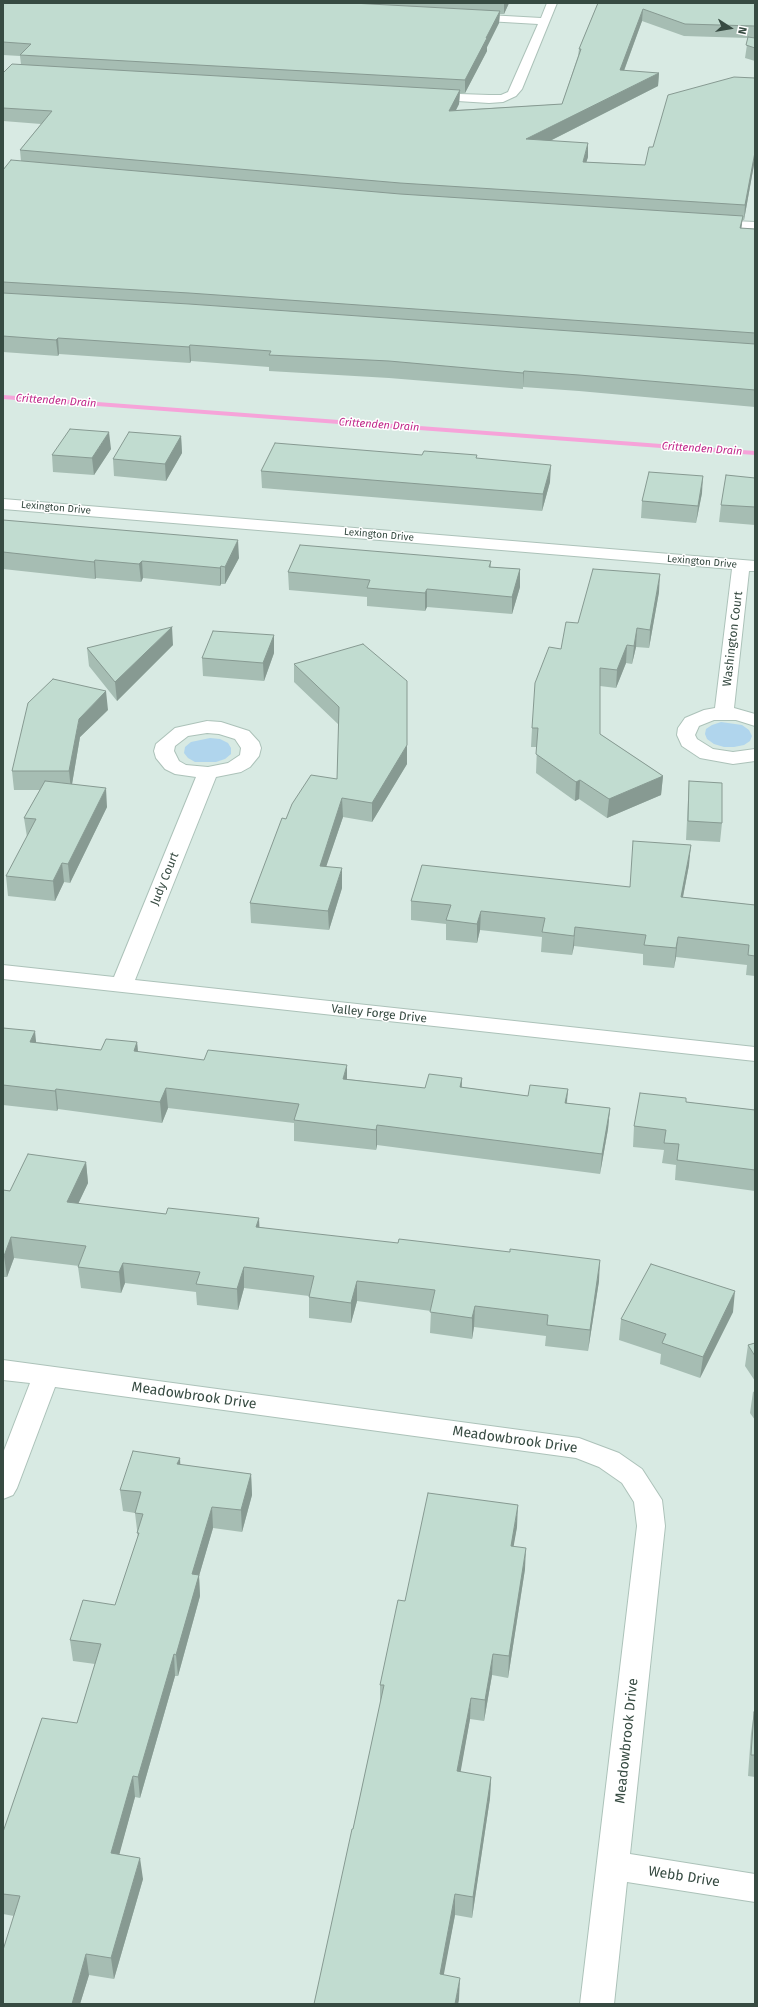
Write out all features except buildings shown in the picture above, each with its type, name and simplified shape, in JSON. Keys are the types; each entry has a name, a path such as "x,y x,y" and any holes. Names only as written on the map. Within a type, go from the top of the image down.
{"street":[{"path":"419,96 474,99 503,98 512,94 516,90 552,3"},
{"path":"460,17 545,22"},
{"path":"701,223 755,226"},
{"name":"Lexington Drive","path":"3,504 748,566"},
{"name":"Washington Court","path":"724,713 748,566"},
{"path":"755,720 738,714 711,714 692,722 687,728 686,735 689,742 706,754 733,758 755,755"},
{"name":"Judy Court","path":"122,985 208,773"},
{"name":"Valley Forge Drive","path":"3,972 755,1054"},
{"name":"Meadowbrook Drive","path":"3,1370 579,1448 609,1460 632,1476 648,1500 651,1526 597,2004"},
{"path":"3,1488 46,1376"},
{"name":"Webb Drive","path":"613,1866 755,1888"}],"shaded area":[{"path":"3,3 755,3 755,2004 3,2004"},
{"path":"721,722 742,725 749,730 752,736 750,741 744,745 734,747 724,747 714,744 707,739 705,734 706,729"},
{"path":"210,738 220,739 228,743 231,748 231,754 225,759 216,762 195,762 188,758 184,753 185,747 191,742"}],"waterway":[{"name":"Crittenden Drain","path":"3,397 755,453"}]}
